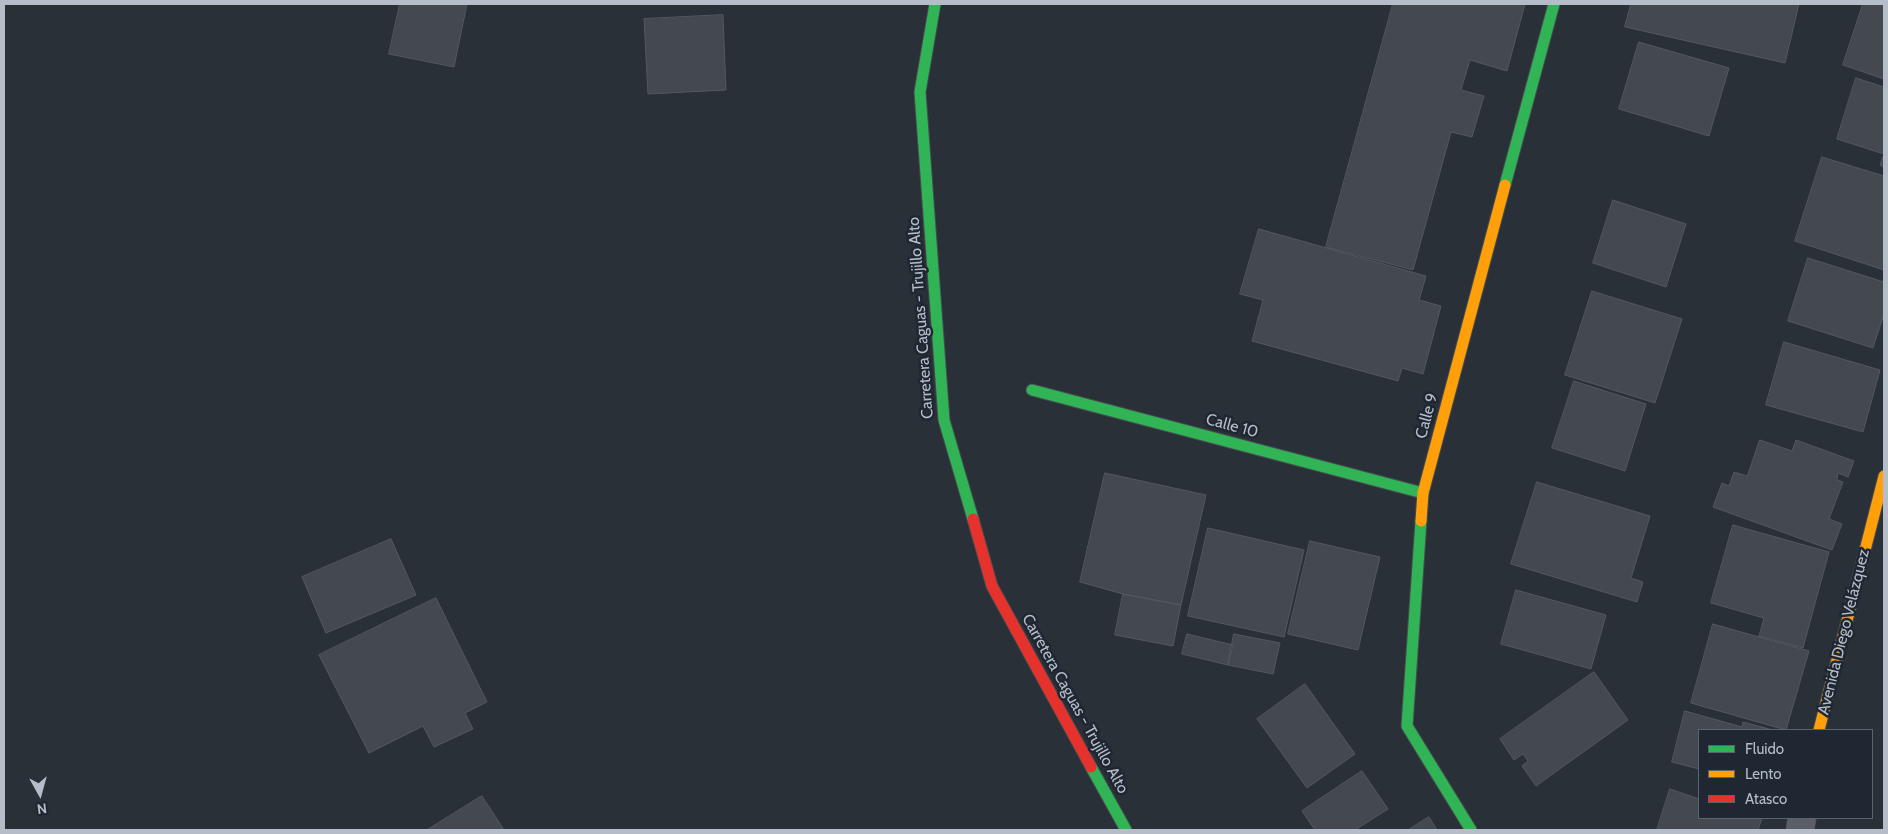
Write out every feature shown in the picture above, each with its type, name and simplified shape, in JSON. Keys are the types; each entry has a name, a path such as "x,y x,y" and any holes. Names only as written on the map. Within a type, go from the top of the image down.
{"street":[{"name":"Carretera Caguas - Trujillo Alto","path":"935,4 920,92 944,420 992,586 1126,830"},
{"name":"Calle 9","path":"1471,830 1407,726 1423,493 1554,4"},
{"name":"Calle 10","path":"1032,390 1423,493"},
{"name":"Avenida Diego Velázquez","path":"1819,729 1884,476"}],"building":[{"path":"400,4 467,4 454,67 389,54"},
{"path":"1393,4 1525,4 1507,71 1470,60 1461,90 1484,96 1472,137 1451,132 1413,270 1326,247"},
{"path":"1631,4 1799,4 1785,63 1625,27"},
{"path":"1863,4 1884,4 1884,79 1843,65"},
{"path":"723,15 726,90 648,94 644,19"},
{"path":"1639,42 1729,68 1709,136 1619,109"},
{"path":"1856,78 1884,87 1884,154 1837,139"},
{"path":"1884,154 1884,167 1880,165"},
{"path":"1822,157 1884,176 1884,270 1795,241"},
{"path":"1613,200 1686,224 1666,287 1593,263"},
{"path":"1259,229 1426,276 1419,300 1441,306 1423,374 1402,368 1398,381 1252,341 1263,300 1240,294"},
{"path":"1808,258 1884,282 1884,314 1873,348 1788,321"},
{"path":"1592,291 1682,319 1655,403 1565,375"},
{"path":"1784,342 1880,370 1863,432 1766,405"},
{"path":"1574,381 1646,404 1625,471 1552,448"},
{"path":"1760,440 1792,451 1796,440 1854,461 1848,477 1838,473 1837,480 1843,482 1829,519 1842,524 1832,550 1713,507 1722,483 1729,486 1734,472 1747,476"},
{"path":"1105,473 1206,495 1181,605 1123,594 1080,582"},
{"path":"1537,482 1650,516 1631,578 1643,582 1637,602 1511,564"},
{"path":"1733,525 1829,552 1803,648 1759,636 1764,618 1711,603"},
{"path":"1208,528 1304,550 1284,637 1188,616"},
{"path":"391,539 416,595 326,633 302,577"},
{"path":"1310,541 1380,557 1358,650 1288,634"},
{"path":"1516,590 1606,615 1591,669 1501,644"},
{"path":"1123,594 1181,605 1173,646 1115,635"},
{"path":"436,598 487,702 465,713 473,729 434,747 423,726 369,753 319,655"},
{"path":"1713,624 1809,651 1786,729 1691,703"},
{"path":"1187,634 1233,645 1228,665 1182,654"},
{"path":"1234,634 1280,643 1273,674 1228,665"},
{"path":"1594,672 1628,720 1536,786 1522,766 1528,761 1523,754 1514,760 1500,739"},
{"path":"1305,684 1355,754 1307,788 1257,719"},
{"path":"1685,711 1742,727 1743,722 1769,729 1698,729 1698,769 1672,762"},
{"path":"1362,771 1388,809 1355,830 1315,830 1302,811"},
{"path":"1670,789 1698,799 1698,819 1762,819 1758,830 1657,830"},
{"path":"482,796 504,830 427,830"},
{"path":"1429,817 1437,830 1408,830"}],"traffic: fast":[{"path":"935,4 920,92 944,420 973,519"},
{"path":"1505,185 1554,4"},
{"path":"1032,390 1423,493"},
{"path":"1421,521 1407,726 1471,830"},
{"path":"1091,767 1126,830"}],"traffic: slow":[{"path":"1421,521 1423,493 1505,185"},
{"path":"1819,729 1884,476"}],"traffic: jam":[{"path":"973,519 992,586 1091,767"}]}
